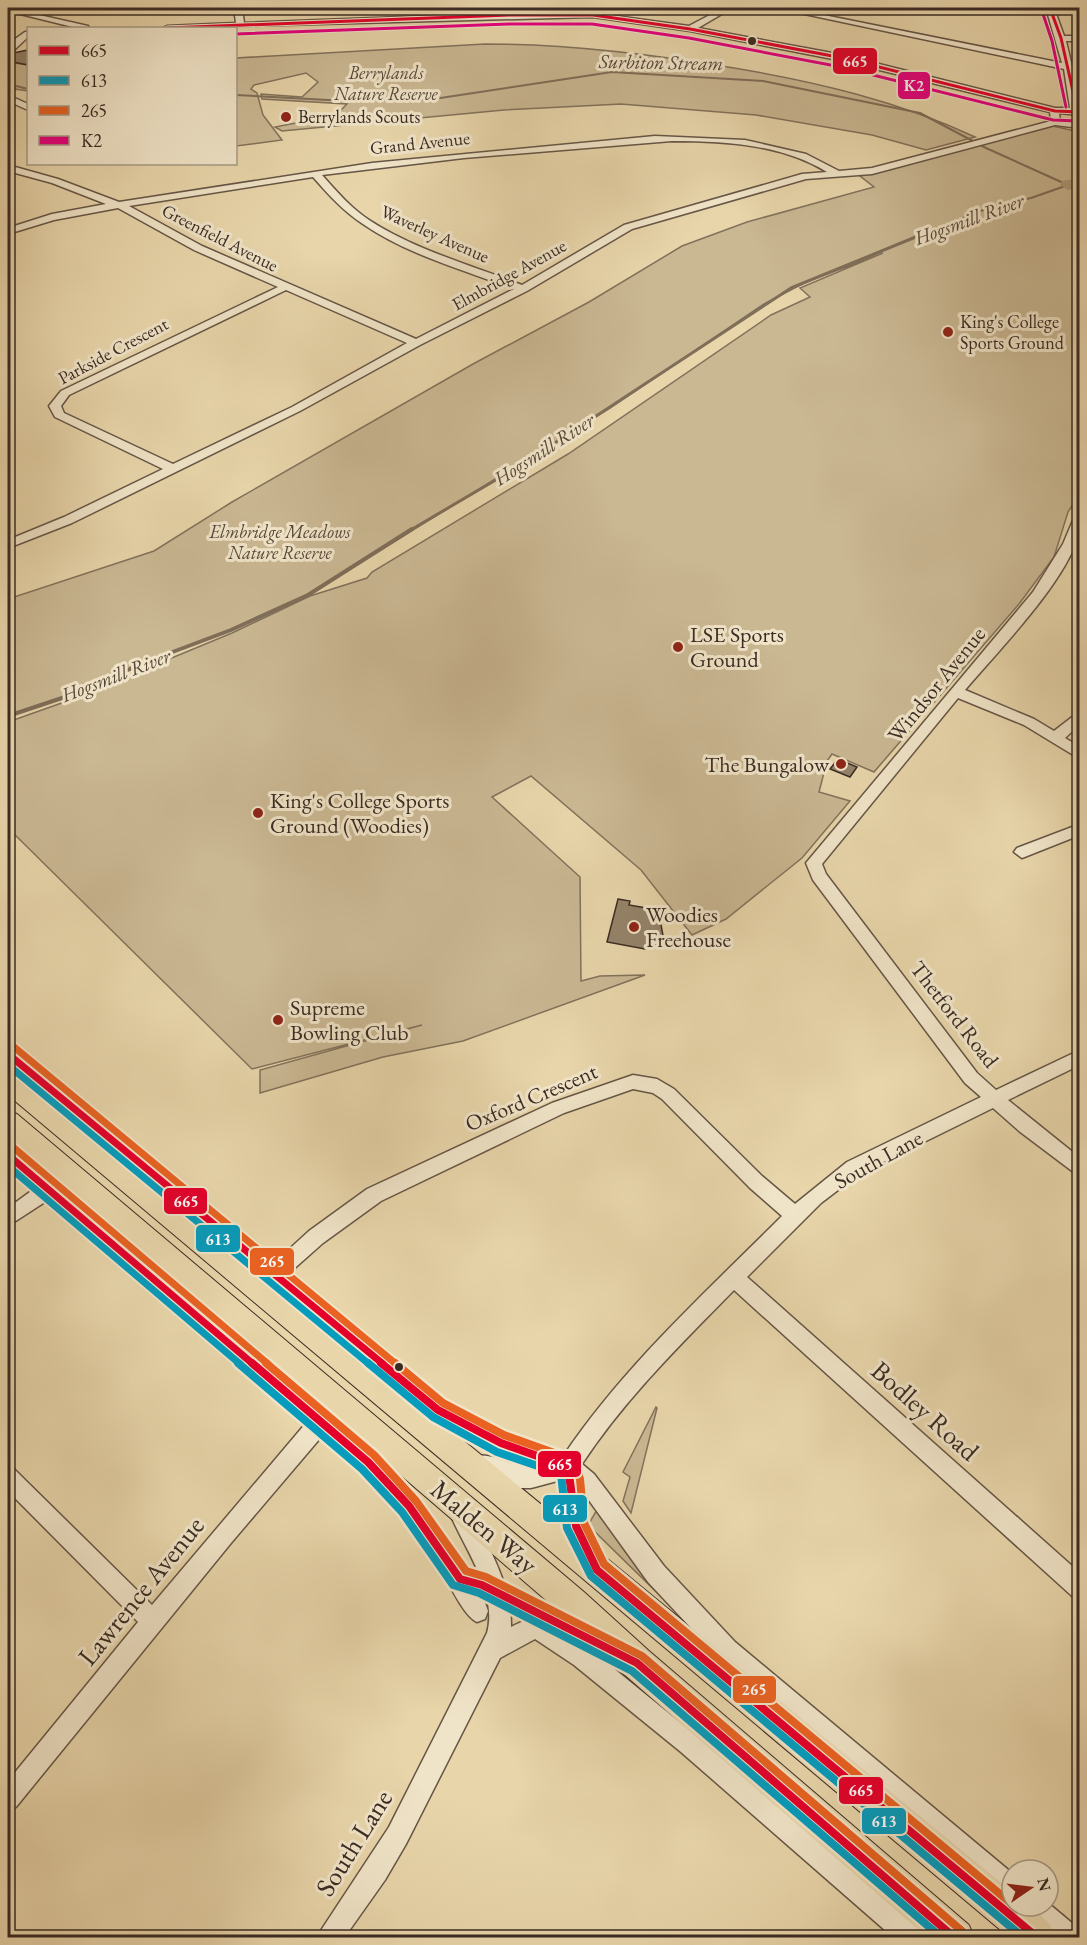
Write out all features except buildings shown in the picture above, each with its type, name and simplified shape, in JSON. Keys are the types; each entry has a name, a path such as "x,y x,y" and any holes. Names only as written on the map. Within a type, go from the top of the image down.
{"highway":[{"name":"Malden Way","path":"8,1080 1039,1938"},
{"name":"Malden Way","path":"8,1122 573,1603 626,1673 956,1938"}],"street":[{"path":"238,8 240,25"},
{"path":"399,8 399,19"},
{"path":"690,29 728,8"},
{"path":"780,8 944,40 1052,66 1068,67"},
{"path":"1050,8 1061,38 1077,111 1055,117"},
{"path":"8,9 81,27"},
{"path":"191,27 574,14 690,29 843,58 977,90 1055,117 1062,125 1080,125"},
{"path":"32,15 32,27"},
{"path":"8,50 27,35"},
{"path":"1061,38 1080,39"},
{"path":"8,50 27,46"},
{"path":"8,98 27,106"},
{"name":"Elmbridge Avenue","path":"8,544 68,520 175,470 296,409 416,343 523,289 628,227 805,176 872,171 978,143 1055,117"},
{"name":"Grand Avenue","path":"8,231 52,218 315,172 496,152 685,138 746,143 805,156 836,172"},
{"name":"Greenfield Avenue","path":"8,168 55,181 122,206 198,248 283,288 416,343"},
{"name":"Waverley Avenue","path":"315,172 350,211 375,227 406,243 523,289"},
{"name":"Parkside Crescent","path":"175,470 59,415 55,406 65,393 283,288"},
{"name":"Windsor Avenue","path":"814,868 814,862 957,692 1043,585 1074,537 1080,518"},
{"path":"957,692 1029,722 1080,754"},
{"path":"1056,737 1080,716"},
{"path":"1022,852 1080,830"},
{"name":"Thetford Road","path":"814,868 971,1078 993,1099 1080,1169"},
{"path":"8,1054 273,1276 438,1410 466,1427 509,1446 568,1467 587,1481 656,1574 727,1650 1000,1879"},
{"name":"South Lane","path":"568,1467 600,1419 639,1373 794,1215 853,1168 1080,1057"},
{"name":"Oxford Crescent","path":"273,1276 316,1237 374,1195 558,1108 633,1082 657,1086 668,1094 747,1174 794,1215"},
{"name":"Malden Way","path":"8,1155 368,1462 403,1498 454,1570 477,1611"},
{"path":"8,1218 47,1190"},
{"name":"Bodley Road","path":"733,1277 1080,1588"},
{"name":"Lawrence Avenue","path":"8,1799 153,1621 321,1421"},
{"path":"467,1463 502,1470 518,1478 531,1478 568,1467"},
{"path":"568,1467 573,1484 572,1498 578,1533 597,1570"},
{"path":"8,1477 153,1621"},
{"name":"South Lane","path":"328,1938 363,1893 390,1850 492,1650 500,1627 494,1591 483,1558 457,1505"},
{"path":"492,1650 535,1626 568,1627 626,1673"},
{"name":"Malden Way","path":"535,1626 626,1673 710,1761 913,1938"},
{"path":"1047,1918 1070,1938"}],"green space":[{"name":"Berrylands Nature Reserve","path":"485,44 610,51 734,68 826,86 917,113 975,137 926,150 872,135 756,115 621,104 504,110 282,131 275,127 336,115 347,104 262,99 261,94 302,97 318,82 306,73 254,85 251,89 257,93 263,115 282,140 237,146 237,58"},
{"path":"8,62 27,65 27,91 8,88"},
{"name":"Elmbridge Meadows Nature Reserve","path":"1053,126 1079,132 1079,495 1068,512 1054,557 1019,604 874,772 832,754 827,761 819,792 850,801 802,858 726,919 692,935 641,870 531,776 492,797 580,877 581,981 600,976 645,975 463,1041 383,1057 260,1093 260,1070 422,1025 252,1069 8,828 8,722 70,700 232,633 310,596 367,578 372,572 568,454 771,315 810,297 800,288 883,253 806,282 764,304 610,408 308,595 68,696 8,716 8,599 154,551 232,502 473,364 589,302 682,246 747,222 874,187 860,176"},
{"path":"656,1407 631,1513 623,1501 630,1477 623,1472"},
{"path":"598,1508 682,1617 588,1525"}],"waterway":[{"name":"Surbiton Stream","path":"237,95 328,100 427,100 612,72 763,81 920,113 986,148 1068,185 1031,198 993,206 919,236"},
{"name":"Surbiton Stream","path":"8,84 27,89"},
{"name":"Hogsmill River","path":"1068,185 1080,183"},
{"name":"Hogsmill River","path":"409,531 526,462 791,288 923,234"},
{"name":"Hogsmill River","path":"8,716 68,696 146,662 231,630 308,595 412,529"}],"transit line":[{"name":"665","path":"1050,8 1061,38 1076,105 1074,110"},
{"name":"K2","path":"1042,11 1052,41 1066,107"},
{"name":"665","path":"193,27 509,15 593,15 690,29 843,58 1055,111 1080,112"},
{"name":"K2","path":"237,34 509,24 592,24 689,38 841,67 1053,120 1078,121"},
{"name":"265","path":"14,1047 443,1403 504,1435 574,1460 580,1479 584,1523 604,1564 1000,1894"},
{"name":"665","path":"8,1054 438,1410 501,1443 568,1467 576,1526 597,1570 1038,1938"},
{"name":"613","path":"8,1065 433,1417 497,1452 561,1474 567,1528 591,1576 1024,1938"},
{"name":"265","path":"14,1148 374,1455 416,1501 466,1571 486,1577 642,1656 962,1931"},
{"name":"665","path":"8,1155 368,1462 409,1506 460,1579 482,1585 637,1663 955,1938"},
{"name":"613","path":"8,1166 362,1469 402,1512 453,1585 479,1593 632,1671 942,1938"}],"place":[{"name":"Berrylands Scouts","path":"286,117"},
{"name":"King's College Sports Ground","path":"948,332"},
{"name":"LSE Sports Ground","path":"678,647"},
{"name":"The Bungalow","path":"841,764"},
{"name":"King's College Sports Ground (Woodies)","path":"258,813"},
{"name":"Woodies Freehouse","path":"634,927"},
{"name":"Supreme Bowling Club","path":"278,1020"}]}
